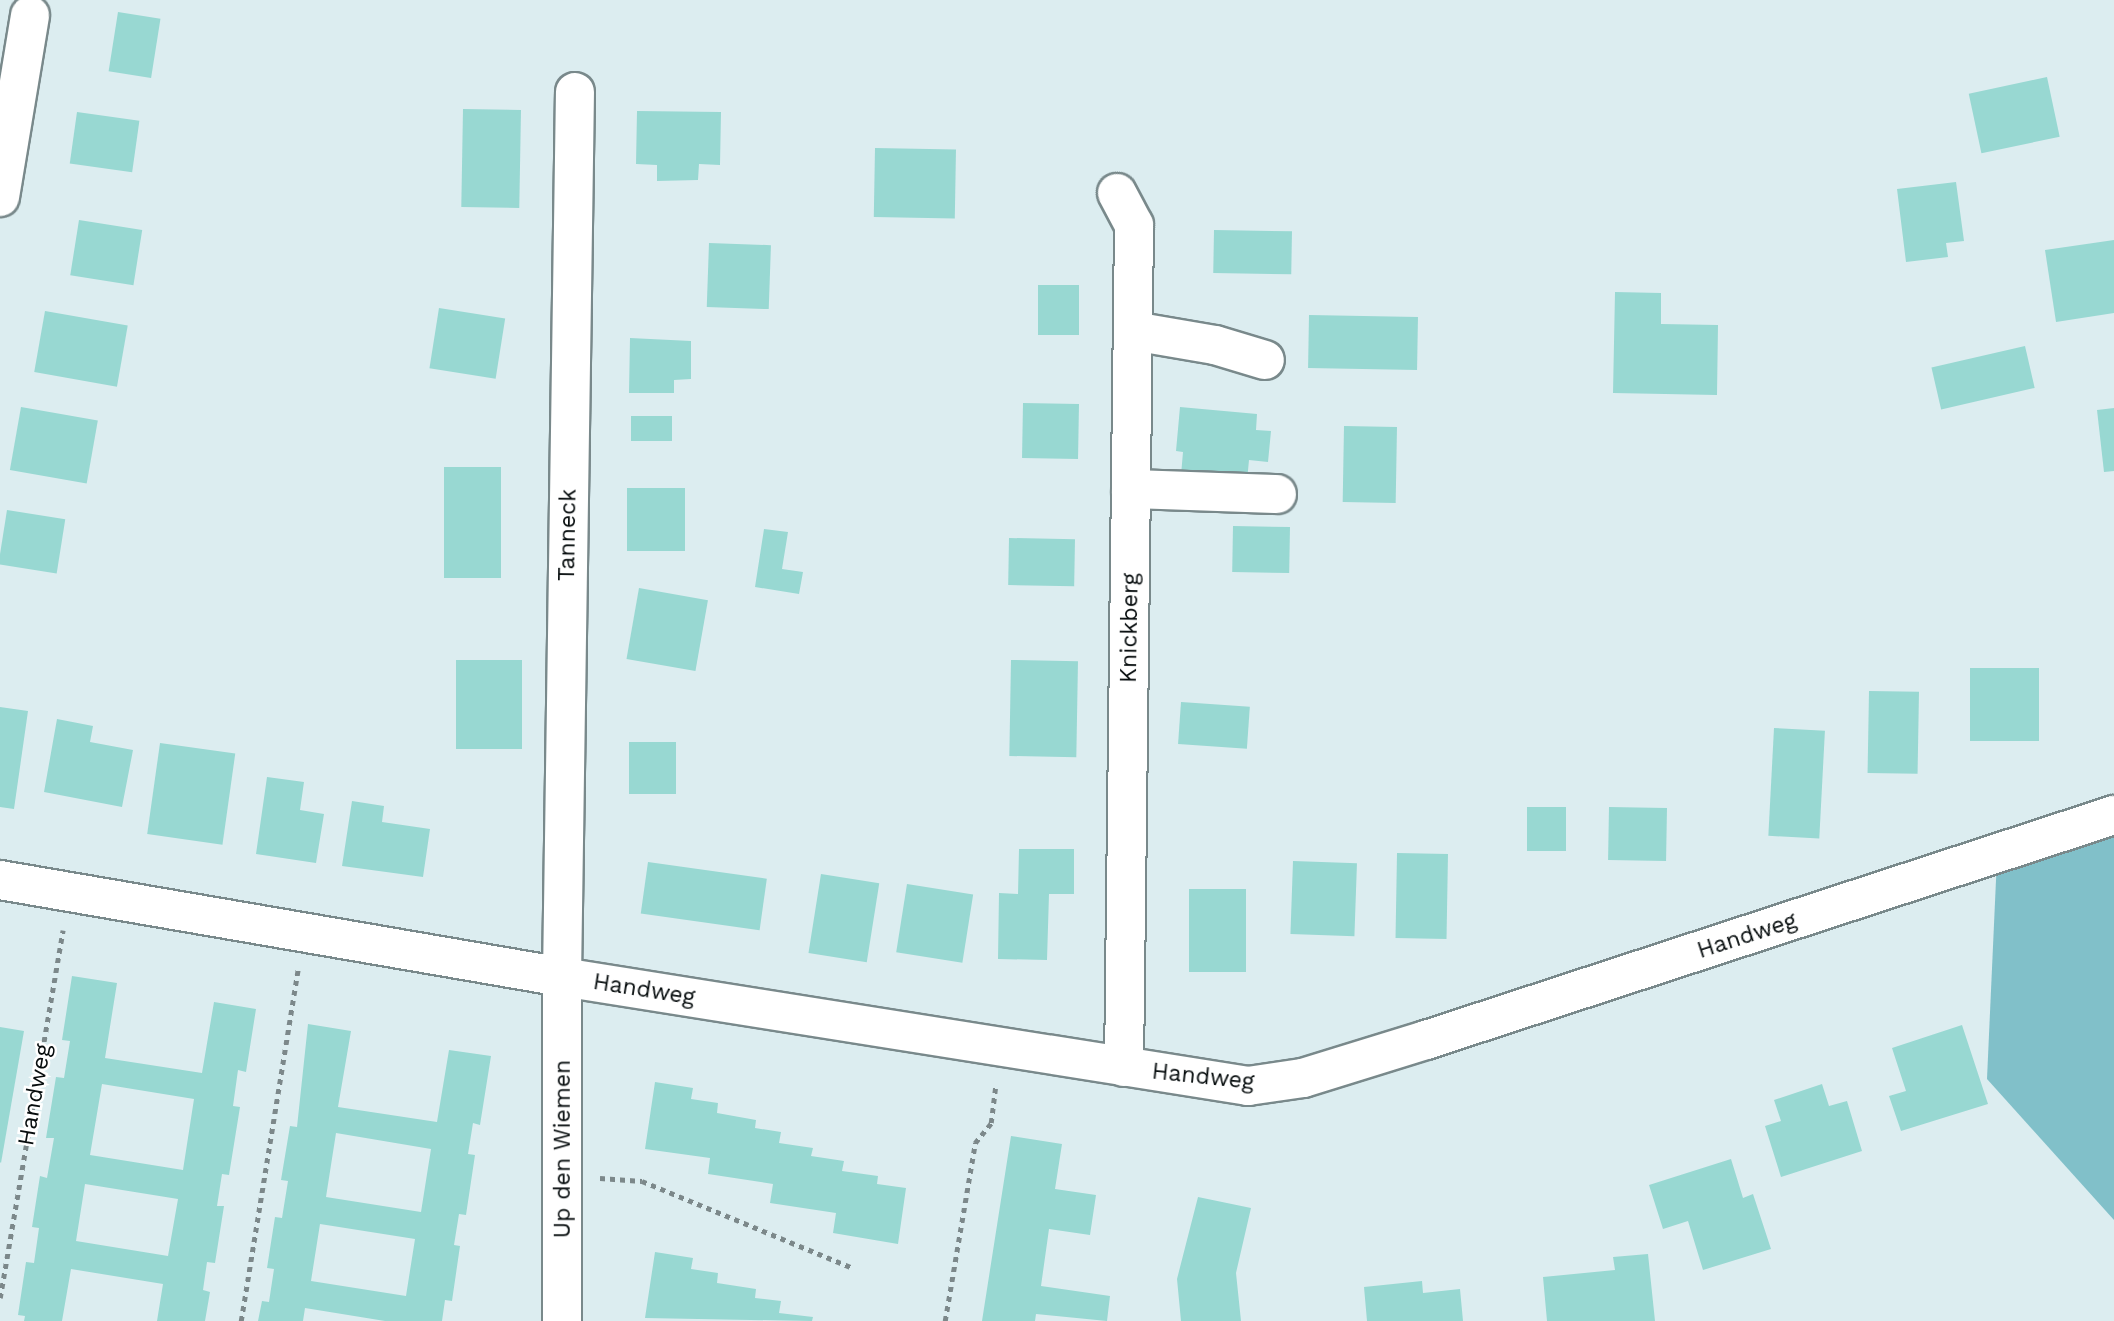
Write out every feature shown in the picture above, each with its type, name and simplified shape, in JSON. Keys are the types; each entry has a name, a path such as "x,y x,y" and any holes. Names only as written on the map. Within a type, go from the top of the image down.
{"street":[{"path":"0,197 30,15"},
{"name":"Tanneck","path":"562,977 575,92"},
{"name":"Knickberg","path":"1117,193 1134,225 1124,1067"},
{"path":"1133,331 1215,345 1265,359"},
{"path":"1131,489 1277,494"},
{"name":"Handweg","path":"0,880 562,977 1248,1086 1303,1078 2114,815"},
{"name":"Up den Wiemen","path":"562,977 562,1321"}],"path":[{"name":"Handweg","path":"0,1298 70,892"},
{"path":"241,1321 304,932"},
{"path":"945,1321 975,1143 991,1123 1002,1047"},
{"path":"563,1175 642,1181 851,1267"}],"shaded area":[{"path":"2114,815 2114,1220 1987,1079 1997,858"}],"building":[{"path":"118,12 160,19 151,78 109,71"},
{"path":"2047,77 2060,137 1981,153 1969,94"},
{"path":"463,109 521,110 519,208 461,207"},
{"path":"637,111 721,112 720,165 699,164 698,180 657,181 657,165 636,164"},
{"path":"77,112 139,121 132,172 70,163"},
{"path":"875,148 956,149 955,218 874,217"},
{"path":"1956,182 1964,241 1946,243 1948,257 1906,262 1897,189"},
{"path":"79,220 142,230 133,285 70,275"},
{"path":"1214,230 1292,231 1291,274 1213,273"},
{"path":"2114,240 2114,313 2056,322 2045,250"},
{"path":"709,243 771,245 769,309 707,307"},
{"path":"1038,285 1079,285 1079,335 1038,335"},
{"path":"1615,292 1661,293 1661,324 1718,325 1717,395 1613,393"},
{"path":"439,308 505,318 496,379 429,368"},
{"path":"45,311 128,326 117,387 34,372"},
{"path":"1309,315 1418,317 1417,370 1308,368"},
{"path":"630,338 691,341 691,379 674,380 674,393 629,393"},
{"path":"2025,346 2035,388 1941,409 1931,368"},
{"path":"1023,403 1079,404 1078,459 1022,458"},
{"path":"21,407 98,421 87,484 10,470"},
{"path":"1180,407 1257,414 1256,430 1271,431 1268,462 1249,460 1247,481 1181,475 1183,452 1176,451"},
{"path":"2114,408 2114,471 2104,472 2097,410"},
{"path":"631,416 672,416 672,441 631,441"},
{"path":"1344,426 1397,427 1396,503 1343,502"},
{"path":"444,467 501,467 501,578 444,578"},
{"path":"627,488 685,488 685,551 627,551"},
{"path":"7,510 65,519 57,574 0,565"},
{"path":"1233,526 1290,527 1289,573 1232,572"},
{"path":"764,529 788,532 782,569 803,572 799,594 755,587"},
{"path":"1009,538 1075,539 1074,586 1008,585"},
{"path":"639,588 708,600 695,671 626,659"},
{"path":"456,660 522,660 522,749 456,749"},
{"path":"1011,660 1078,661 1076,757 1009,756"},
{"path":"1970,668 2039,668 2039,741 1970,741"},
{"path":"1869,691 1919,692 1918,774 1868,773"},
{"path":"1181,702 1250,707 1247,749 1178,744"},
{"path":"0,707 28,711 14,809 0,807"},
{"path":"57,719 93,726 90,742 133,750 122,807 44,792"},
{"path":"1774,728 1825,731 1819,839 1768,836"},
{"path":"629,742 676,742 676,794 629,794"},
{"path":"160,743 235,754 222,845 147,834"},
{"path":"267,777 304,782 300,810 324,814 316,863 256,854"},
{"path":"352,801 384,806 382,822 430,829 423,877 342,866"},
{"path":"1527,807 1566,807 1566,851 1527,851"},
{"path":"1609,807 1667,808 1666,861 1608,860"},
{"path":"1019,849 1074,849 1074,894 1049,894 1047,960 998,959 999,893 1018,894"},
{"path":"1397,853 1448,854 1447,939 1396,938"},
{"path":"1293,861 1357,863 1354,936 1290,934"},
{"path":"648,862 767,879 760,930 641,913"},
{"path":"821,874 879,883 867,962 808,953"},
{"path":"907,884 973,894 962,963 896,952"},
{"path":"1189,889 1246,889 1246,972 1189,972"},
{"path":"72,976 117,983 105,1058 202,1073 214,1002 256,1009 246,1072 238,1070 233,1106 240,1107 229,1175 222,1174 217,1206 224,1206 215,1263 207,1262 203,1290 210,1292 205,1321 157,1321 163,1284 71,1269 62,1321 24,1321 25,1316 18,1315 26,1262 34,1263 39,1228 32,1227 40,1176 47,1178 54,1138 46,1138 56,1077 64,1078 70,1041 62,1040","holes":["102,1084 194,1099 183,1170 90,1155","85,1184 178,1199 168,1256 76,1241"]},
{"path":"308,1024 351,1031 338,1107 437,1122 449,1050 491,1056 480,1125 473,1123 468,1154 475,1155 466,1215 459,1214 454,1245 460,1246 452,1301 445,1300 442,1321 385,1321 305,1308 303,1321 258,1321 262,1301 269,1302 274,1269 267,1268 275,1217 282,1218 288,1181 281,1180 290,1126 297,1127","holes":["336,1133 431,1149 421,1212 326,1197","320,1224 415,1239 406,1296 311,1281"]},
{"path":"1962,1025 1988,1104 1901,1131 1889,1096 1906,1091 1892,1048"},
{"path":"0,1027 24,1031 1,1163 0,1162"},
{"path":"655,1082 693,1088 691,1099 718,1103 717,1113 756,1120 755,1128 781,1132 779,1143 813,1148 811,1156 844,1161 842,1171 878,1176 877,1184 906,1188 898,1244 833,1233 836,1213 770,1203 773,1184 708,1174 710,1158 645,1149"},
{"path":"1822,1084 1829,1106 1847,1101 1862,1151 1781,1177 1765,1126 1781,1121 1774,1100"},
{"path":"1011,1136 1062,1144 1055,1189 1096,1195 1090,1235 1049,1229 1041,1286 1110,1296 1107,1321 1036,1314 1035,1321 982,1321"},
{"path":"1731,1159 1743,1198 1753,1194 1771,1249 1703,1270 1688,1221 1663,1229 1649,1185"},
{"path":"1198,1197 1251,1208 1236,1273 1241,1321 1181,1321 1177,1279"},
{"path":"655,1252 693,1258 691,1269 718,1273 717,1283 756,1289 755,1298 781,1301 779,1313 813,1317 812,1321 645,1318"},
{"path":"1648,1254 1655,1321 1547,1321 1543,1277 1615,1270 1613,1257"},
{"path":"1422,1281 1423,1293 1460,1289 1463,1321 1367,1321 1364,1287"}]}
